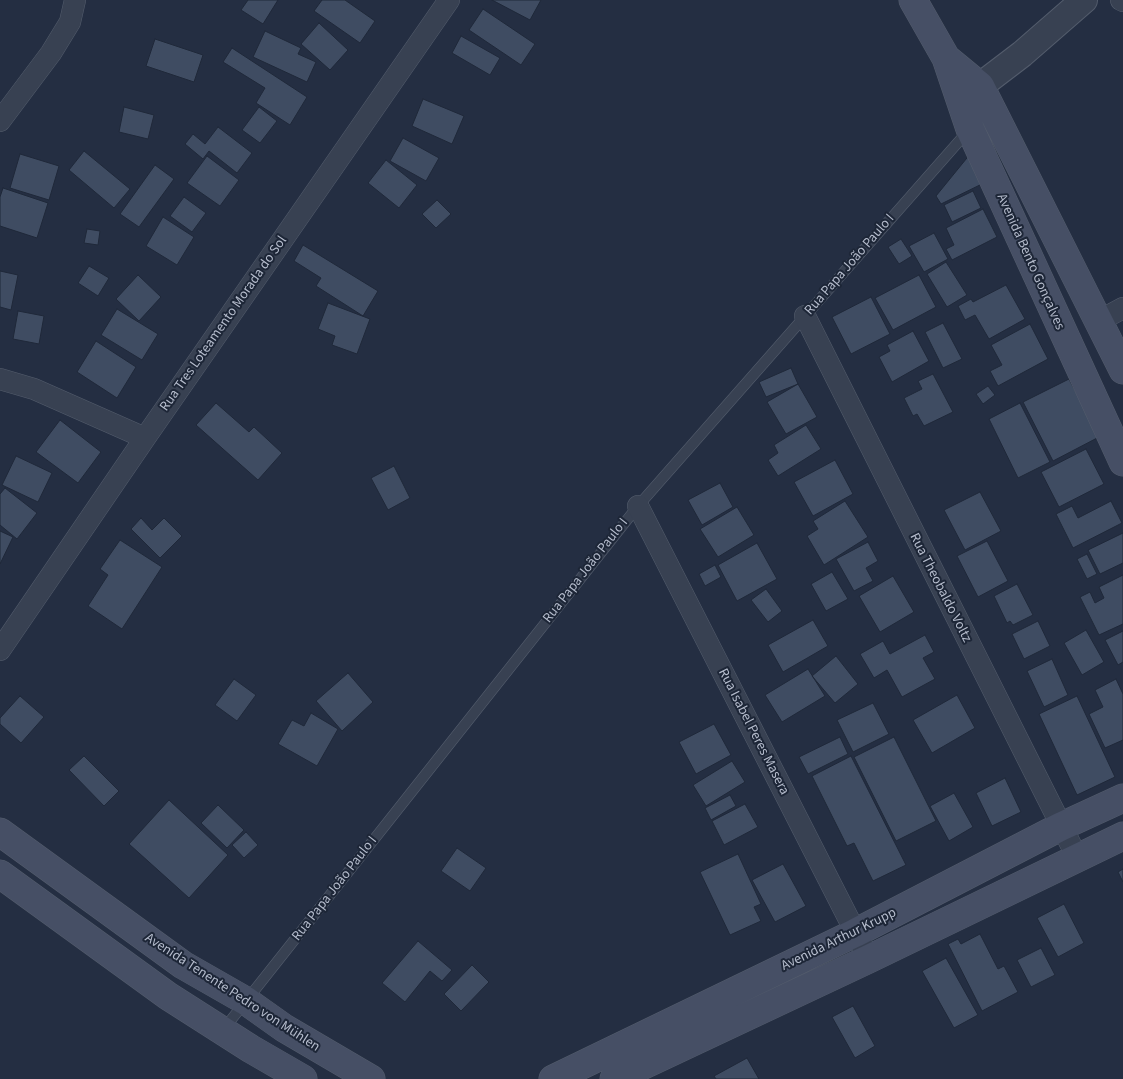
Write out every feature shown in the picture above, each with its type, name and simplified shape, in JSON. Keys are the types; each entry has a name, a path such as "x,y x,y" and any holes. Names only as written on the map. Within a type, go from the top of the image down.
{"main road":[{"path":"913,0 946,58 970,93 1099,321 1123,370"},
{"name":"Avenida Bento Gonçalves","path":"970,93 970,129 1114,419 1123,462"},
{"name":"Avenida Arthur Krupp","path":"553,1079 855,933 1060,827 1123,798"},
{"name":"Avenida Tenente Pedro von Mühlen","path":"0,832 183,965 246,1002 284,1028 371,1079"},
{"name":"Avenida Arthur Krupp","path":"614,1079 869,959 1123,836"},
{"path":"0,874 161,990 250,1049 303,1079"}],"street":[{"path":"0,121 51,53 70,22 75,0"},
{"name":"Rua Tres Loteamento Morada do Sol","path":"0,650 450,0"},
{"path":"970,93 1022,54 1084,0"},
{"path":"1099,321 1123,308"},
{"name":"Rua Theobaldo Voltz","path":"804,316 1060,827 1078,858"},
{"path":"0,379 34,389 145,438"},
{"name":"Rua Isabel Peres Masera","path":"638,506 869,959"}],"lane":[{"name":"Rua Papa João Paulo I","path":"222,1031 638,506 970,129"}],"building":[{"path":"248,0 278,0 263,24 241,10"},
{"path":"322,0 345,0 375,21 360,43 314,11"},
{"path":"492,0 541,0 530,20"},
{"path":"483,9 535,44 521,65 469,30"},
{"path":"319,23 348,50 330,70 301,44"},
{"path":"265,31 301,48 298,54 316,62 307,82 253,57"},
{"path":"461,36 500,58 490,75 452,53"},
{"path":"155,39 203,55 194,82 146,66"},
{"path":"232,48 307,97 290,125 256,103 265,88 223,62"},
{"path":"423,99 464,116 452,144 412,126"},
{"path":"124,107 154,115 148,139 119,132"},
{"path":"259,107 277,121 260,143 242,130"},
{"path":"218,127 252,153 237,173 209,151 203,159 185,144 193,134 205,144"},
{"path":"403,138 439,158 426,181 390,161"},
{"path":"84,151 130,189 114,208 69,170"},
{"path":"971,153 986,182 941,204 936,196"},
{"path":"20,154 59,166 49,200 10,188"},
{"path":"207,156 239,180 220,206 187,183"},
{"path":"386,160 417,185 399,208 368,183"},
{"path":"155,165 174,179 139,227 120,214"},
{"path":"3,188 48,203 37,238 0,226 0,197"},
{"path":"973,191 981,208 952,222 944,205"},
{"path":"184,197 206,213 192,232 170,216"},
{"path":"437,200 451,214 436,228 422,214"},
{"path":"983,209 997,237 952,260 946,249 954,245 946,228"},
{"path":"163,217 194,237 177,265 146,246"},
{"path":"87,229 100,231 98,245 84,243"},
{"path":"934,233 948,259 924,272 909,246"},
{"path":"901,239 912,256 899,264 888,247"},
{"path":"303,245 378,291 363,316 316,286 321,278 294,261"},
{"path":"946,262 967,295 947,307 927,274"},
{"path":"89,266 109,278 98,296 78,283"},
{"path":"0,271 18,275 11,310 0,307"},
{"path":"138,275 161,297 139,321 116,299"},
{"path":"919,275 936,307 893,330 875,298"},
{"path":"1006,285 1025,319 989,339 975,315 965,320 958,306 971,299 973,302"},
{"path":"871,297 890,334 851,354 832,317"},
{"path":"328,303 370,319 357,354 332,345 335,336 318,329"},
{"path":"117,309 158,334 142,360 101,335"},
{"path":"18,311 44,316 39,344 13,339"},
{"path":"943,323 962,359 943,368 925,332"},
{"path":"1030,324 1048,359 998,386 990,371 1002,365 991,345"},
{"path":"913,331 929,361 892,382 879,357 890,351 887,345"},
{"path":"96,341 136,367 117,398 77,372"},
{"path":"791,368 798,384 766,397 759,382"},
{"path":"933,374 953,412 924,426 917,414 913,416 904,398 922,389 918,381"},
{"path":"1069,379 1099,437 1053,461 1023,402"},
{"path":"798,384 817,417 786,434 767,402"},
{"path":"988,386 995,395 983,404 976,394"},
{"path":"216,403 249,432 254,427 282,453 258,480 196,425"},
{"path":"1020,403 1050,462 1018,478 989,419"},
{"path":"60,420 101,452 78,483 36,452"},
{"path":"806,425 821,449 778,476 768,460 778,453 774,445"},
{"path":"1086,449 1104,484 1059,507 1041,472"},
{"path":"16,456 52,473 38,502 2,485"},
{"path":"835,460 853,494 813,516 794,482"},
{"path":"394,466 410,498 388,510 371,478"},
{"path":"720,483 733,507 702,525 688,500"},
{"path":"5,488 37,513 17,539 0,525 0,494"},
{"path":"980,492 1001,531 965,550 944,510"},
{"path":"845,501 868,537 824,565 807,536 818,529 813,521"},
{"path":"1111,501 1122,523 1073,548 1056,514 1072,506 1078,518"},
{"path":"737,507 754,535 718,557 700,529"},
{"path":"141,518 152,530 164,518 182,536 160,558 131,529"},
{"path":"0,531 13,537 0,564"},
{"path":"1123,533 1123,563 1100,574 1088,550"},
{"path":"120,540 162,567 122,629 88,606 108,575 100,569"},
{"path":"987,541 1008,581 978,597 957,556"},
{"path":"868,542 878,561 866,568 873,581 854,591 836,559"},
{"path":"757,543 777,579 737,601 718,565"},
{"path":"1087,554 1097,574 1087,579 1077,559"},
{"path":"715,565 721,577 705,586 699,574"},
{"path":"832,572 848,599 826,611 811,584"},
{"path":"1123,575 1123,624 1099,635 1080,597 1090,592 1095,603 1104,598 1099,587"},
{"path":"893,576 914,612 880,632 859,596"},
{"path":"1017,584 1033,615 1013,625 1010,621 1007,623 994,596"},
{"path":"766,589 782,611 768,622 751,600"},
{"path":"813,620 828,646 783,672 768,645"},
{"path":"1038,621 1050,646 1024,659 1012,634"},
{"path":"1086,630 1104,662 1082,675 1064,643"},
{"path":"1123,631 1123,662 1118,665 1105,640"},
{"path":"925,635 934,652 923,658 935,679 902,697 887,670 874,678 860,654 883,641 890,654"},
{"path":"836,656 858,684 835,703 812,676"},
{"path":"1052,659 1068,695 1044,707 1027,671"},
{"path":"808,669 825,696 782,722 765,695"},
{"path":"348,673 373,702 342,731 316,701"},
{"path":"234,679 256,695 237,721 215,705"},
{"path":"1116,679 1123,694 1123,740 1105,748 1089,714 1103,707 1095,690"},
{"path":"957,695 975,728 932,753 913,720"},
{"path":"20,696 44,717 21,743 0,724 0,718"},
{"path":"1077,696 1115,777 1077,795 1039,714"},
{"path":"873,703 889,734 853,752 837,720"},
{"path":"311,713 338,729 317,766 278,744 292,720 304,726"},
{"path":"714,724 731,755 696,774 679,742"},
{"path":"840,737 848,754 808,774 799,757"},
{"path":"894,737 936,821 896,841 854,757"},
{"path":"84,756 119,791 104,806 69,770"},
{"path":"851,756 906,865 873,881 854,843 847,846 812,776"},
{"path":"732,761 745,782 706,806 693,785"},
{"path":"1005,778 1021,812 992,826 976,793"},
{"path":"954,793 973,827 949,841 930,806"},
{"path":"730,795 736,806 711,820 705,808"},
{"path":"169,800 228,855 189,898 129,844"},
{"path":"745,804 758,827 724,845 712,821"},
{"path":"218,805 244,830 227,848 201,823"},
{"path":"246,832 258,845 244,858 232,845"},
{"path":"457,848 486,868 470,891 441,871"},
{"path":"738,854 761,904 754,907 761,921 730,935 700,872"},
{"path":"783,864 806,906 775,922 752,880"},
{"path":"1123,869 1123,882 1118,872"},
{"path":"1064,904 1084,943 1058,957 1037,918"},
{"path":"980,934 998,969 1004,966 1018,992 982,1011 948,944 958,939 961,944"},
{"path":"418,941 452,970 442,981 430,971 405,1002 382,983"},
{"path":"1041,948 1055,975 1031,987 1017,960"},
{"path":"946,958 978,1015 954,1028 922,971"},
{"path":"472,965 489,982 461,1011 444,994"},
{"path":"853,1006 875,1046 855,1058 832,1017"},
{"path":"747,1058 759,1079 716,1079 714,1076"}]}
